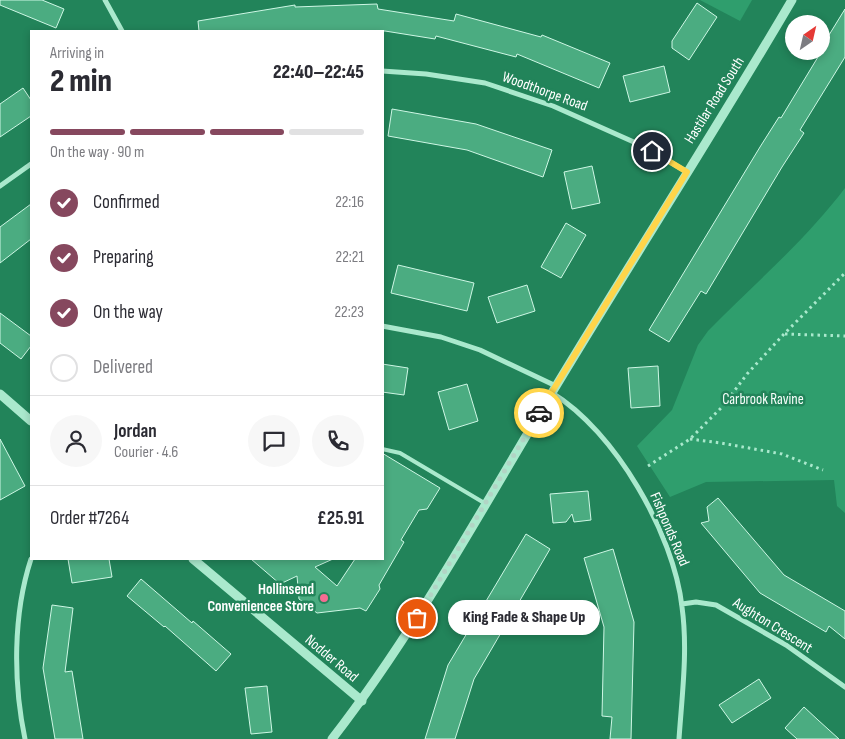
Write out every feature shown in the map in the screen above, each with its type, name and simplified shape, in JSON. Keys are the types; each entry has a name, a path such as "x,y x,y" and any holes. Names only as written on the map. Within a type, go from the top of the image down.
{"street":[{"path":"105,0 121,30"},
{"name":"Hastilar Road South","path":"332,739 362,701 426,603 554,389 792,0"},
{"name":"Woodthorpe Road","path":"384,71 426,74 485,84 553,106 644,147 687,172"},
{"path":"0,186 30,165"},
{"name":"Fishponds Road","path":"384,326 441,338 480,350 554,389 587,420 630,474 652,511 675,568 682,604 685,646 679,739"},
{"path":"0,394 30,419"},
{"path":"25,739 17,681 18,625 22,593 31,560"},
{"name":"Nodder Road","path":"194,560 362,701"},
{"name":"Aughton Crescent","path":"682,604 696,602 716,605 786,645 845,688"}],"lane":[{"path":"384,449 400,453 486,504"}],"path":[{"path":"648,466 690,439 723,406 747,374 784,334 845,272"},
{"path":"784,334 845,336"},
{"path":"690,439 782,454 823,470"}],"green space":[{"path":"700,0 752,0 740,21"},
{"name":"Carbrook Ravine","path":"845,188 845,513 837,506 834,480 706,482 670,497 637,446 672,410 698,345 708,331 796,244"}],"building":[{"path":"0,0 42,0 64,9 56,28 0,5"},
{"path":"697,3 717,17 689,60 672,48 672,41"},
{"path":"377,4 378,9 454,21 456,14 541,37 542,35 610,63 599,88 517,54 516,57 436,36 435,39 384,30 199,30 198,21 295,5 295,7"},
{"path":"845,9 845,57 800,130 804,133 706,294 701,291 669,342 649,330 760,147 779,117 781,118 816,60 830,60 830,33"},
{"path":"664,66 670,92 630,102 623,76"},
{"path":"23,88 30,98 30,117 0,137 0,104"},
{"path":"392,109 476,124 552,150 543,177 467,150 388,136"},
{"path":"592,166 600,203 572,209 564,172"},
{"path":"30,205 30,240 0,263 0,227"},
{"path":"566,223 586,235 561,278 541,267"},
{"path":"398,265 474,283 467,311 391,293"},
{"path":"527,285 535,311 497,323 488,297"},
{"path":"0,313 30,335 30,347 21,359 0,343"},
{"path":"384,364 408,368 404,395 384,392"},
{"path":"658,366 660,406 631,408 628,368"},
{"path":"467,384 478,421 449,430 438,392"},
{"path":"0,439 25,486 0,500"},
{"path":"384,454 440,488 427,509 419,510 401,540 404,542 379,585 380,589 366,611 360,608 317,613 299,599 297,576 280,584 252,560 331,560 315,567 337,586 354,560 384,560"},
{"path":"588,491 591,520 574,522 572,514 566,522 553,523 550,494"},
{"path":"718,498 784,575 845,611 845,639 829,626 826,632 760,593 701,523 709,521 707,507"},
{"path":"526,534 550,549 474,679 455,739 425,739 448,665"},
{"path":"613,549 634,622 631,739 610,739 612,717 602,716 604,627 584,558"},
{"path":"68,560 109,560 112,577 72,583"},
{"path":"141,579 231,654 216,671 165,626 127,596"},
{"path":"52,605 73,608 65,672 72,671 83,739 55,739 43,668"},
{"path":"759,679 771,698 732,723 719,705"},
{"path":"267,686 272,732 251,734 245,688"},
{"path":"804,707 839,739 797,739 785,728"}],"way so far":[{"path":"417,618 539,413"}],"place":[{"name":"Hollinsend Conveniencee Store","path":"324,598"},
{"name":"King Fade & Shape Up","path":"417,618"}],"route":[{"path":"539,413 687,172 652,151"}]}
